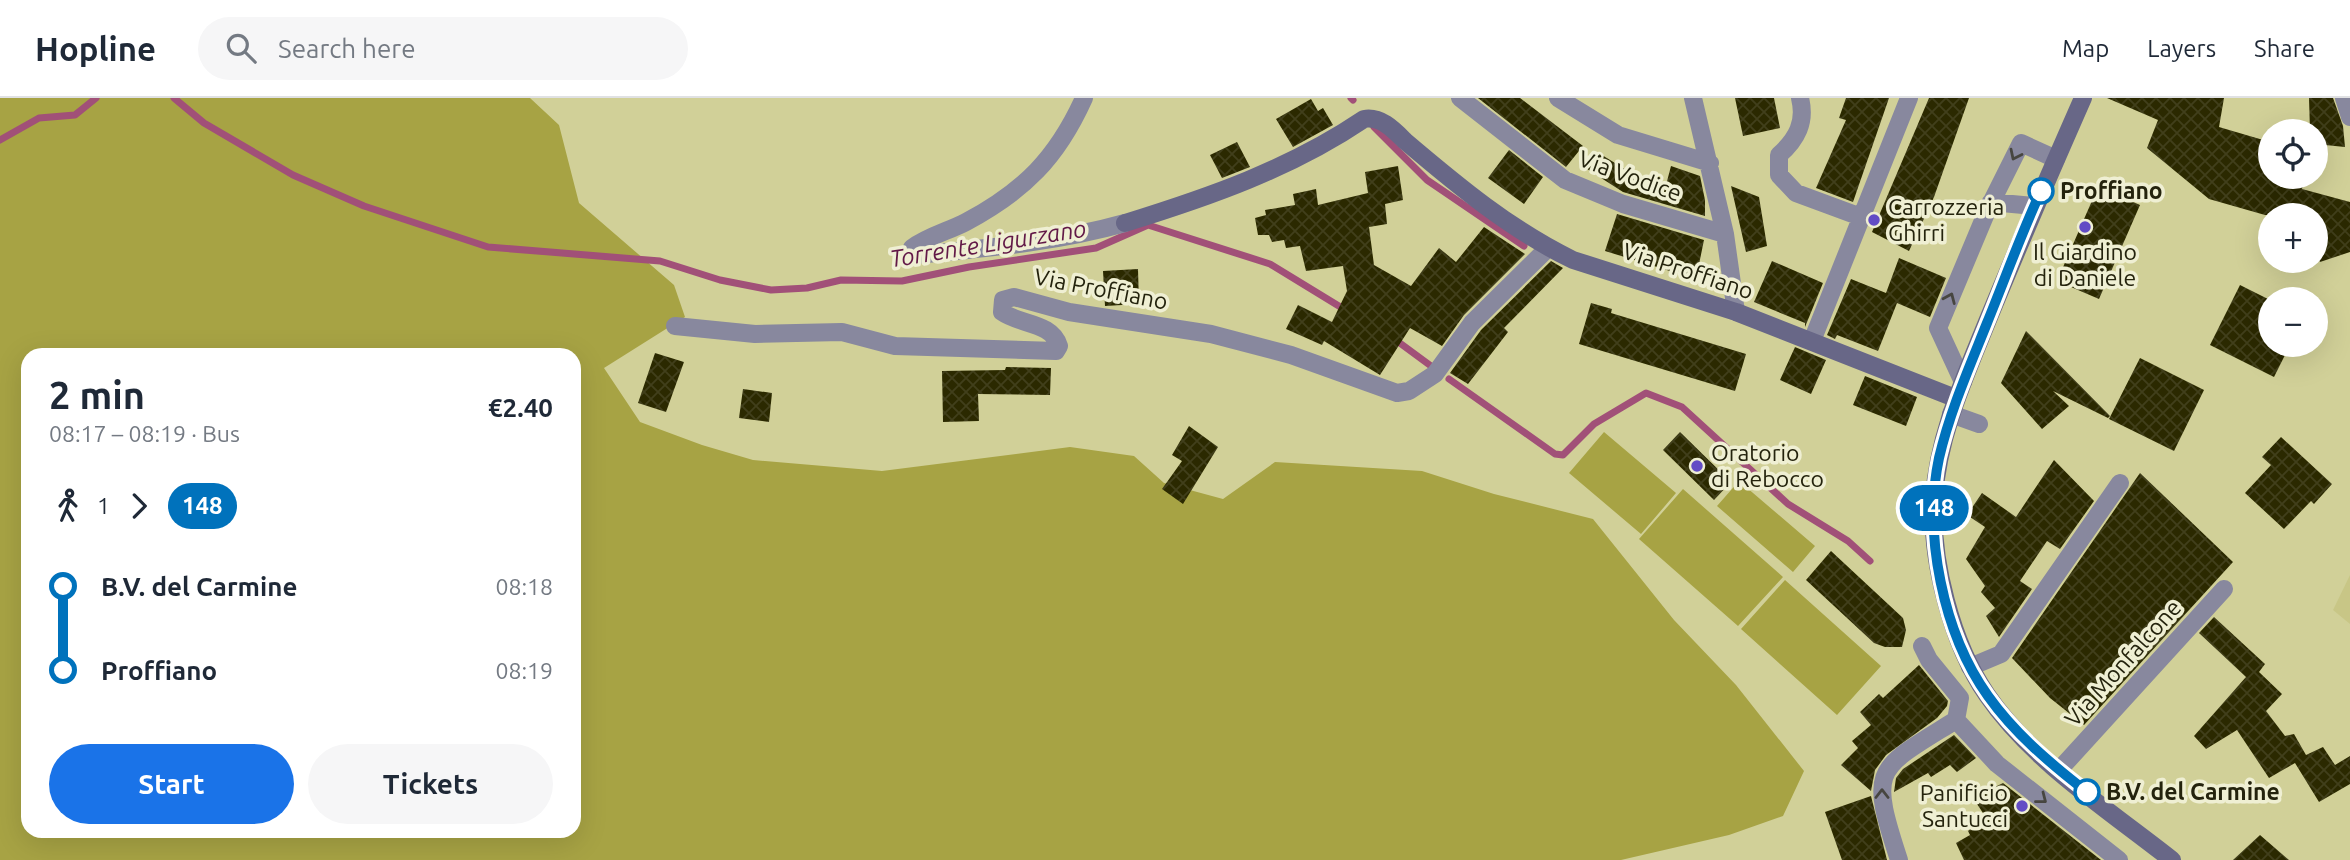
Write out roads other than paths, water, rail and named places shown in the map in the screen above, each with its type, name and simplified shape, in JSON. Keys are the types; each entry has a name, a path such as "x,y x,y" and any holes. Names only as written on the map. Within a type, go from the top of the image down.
{"street":[{"name":"Via Proffiano","path":"1084,98 1072,125 1048,162 1010,195 966,222 912,247 912,252 918,255 1035,243 1125,223 1201,199 1283,167 1370,118 1387,125 1468,195 1548,248 1573,260 1736,312 1956,398"},
{"name":"Via Vodice","path":"1460,98 1565,180 1623,204 1725,234"},
{"path":"1558,98 1618,135 1710,163"},
{"path":"1693,98 1725,234 1736,312"},
{"path":"1800,98 1804,113 1796,140 1779,155 1779,175 1796,193 1861,217"},
{"path":"1812,341 1909,98"},
{"path":"2082,98 2034,206 1956,398 1939,460 1933,500 1939,564 1945,595 1970,667 2011,725 2059,770 2172,860"},
{"path":"2344,98 2350,117"},
{"path":"1979,424 1956,398 1938,328 1991,202 2021,143 2056,159"},
{"path":"1991,202 2034,206"},
{"name":"Via Proffiano","path":"676,326 755,334 842,332 895,346 1056,351 1059,346 1057,339 1047,330 1002,312 1003,300 1014,297 1069,312 1211,334 1291,355 1397,393 1409,391 1436,374 1472,323 1548,248"},
{"path":"1970,667 2001,654 2120,483"},
{"name":"Via Monfalcone","path":"2059,770 2224,589"},
{"path":"1899,860 1882,806 1883,774 1902,753 1956,720 1960,698 1928,660 1922,646"},
{"path":"1956,720 1997,764 2119,860"}],"waterway":[{"path":"0,140 39,118 75,115 96,98"},
{"name":"Torrente Ligurzano","path":"174,98 204,123 293,175 364,206 488,247 660,261 720,280 771,290 807,288 841,280 902,281 969,267 1096,248 1148,225 1270,264 1347,311"},
{"name":"Torrente Ligurzano","path":"1374,127 1427,180 1524,246"},
{"name":"Torrente Ligurzano","path":"1393,338 1431,366"},
{"name":"Torrente Ligurzano","path":"1449,379 1555,454 1563,455 1594,424 1646,393 1682,407 1788,504 1848,541 1870,561"}],"place":[{"name":"Proffiano","path":"2041,191"},
{"name":"Carrozzeria Ghirri","path":"1874,220"},
{"name":"Il Giardino di Daniele","path":"2085,227"},
{"name":"Oratorio di Rebocco","path":"1697,466"},
{"name":"B.V. del Carmine","path":"2087,792"},
{"name":"Panificio Santucci","path":"2022,806"}]}
